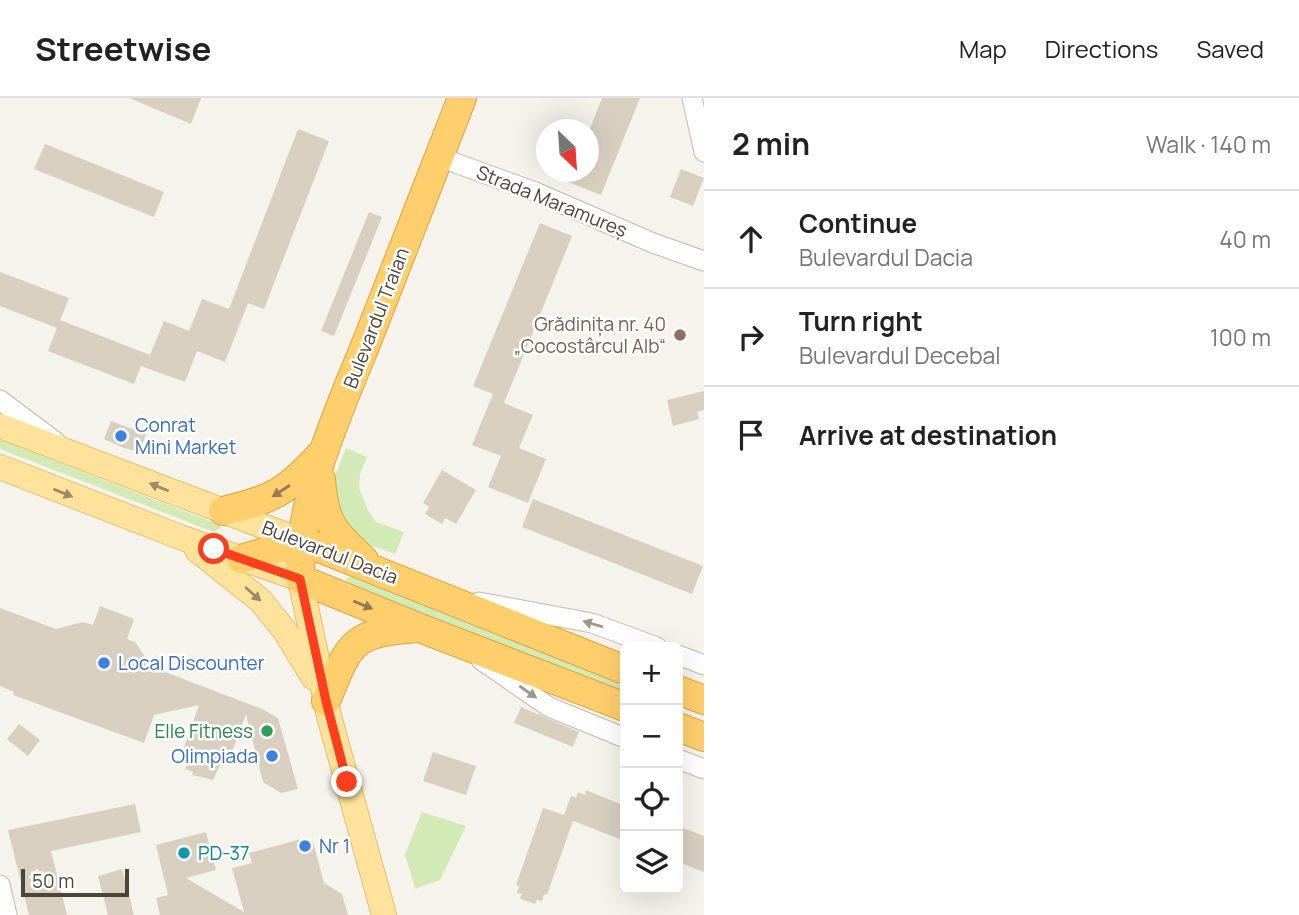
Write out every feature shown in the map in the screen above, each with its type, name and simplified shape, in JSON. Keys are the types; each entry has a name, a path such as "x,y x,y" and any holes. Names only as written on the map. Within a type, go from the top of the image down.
{"highway":[{"name":"Bulevardul Traian","path":"300,579 307,514 323,458 462,98"},
{"path":"223,511 260,502 284,489 323,458"},
{"path":"323,458 322,499 329,522 343,541 374,569"},
{"path":"241,559 302,541"},
{"name":"Bulevardul Dacia","path":"302,541 620,668"},
{"name":"Bulevardul Dacia","path":"300,579 620,705"},
{"path":"326,701 343,660 355,643 375,633 420,628"},
{"path":"683,692 704,700"},
{"path":"683,729 704,737"}],"main road":[{"name":"Bulevardul Dacia","path":"0,426 302,541"},
{"name":"Bulevardul Dacia","path":"0,467 180,537 300,579"},
{"path":"214,549 228,532 223,511"},
{"path":"180,537 239,582 267,608 302,656 326,701"},
{"path":"300,579 326,701 384,915"}],"street":[{"path":"692,98 704,152"},
{"name":"Strada Maramureș","path":"439,157 499,178 653,243 704,261"},
{"name":"Bulevardul Dacia","path":"0,400 68,450"},
{"name":"Bulevardul Dacia","path":"437,594 592,623 643,642"},
{"name":"Bulevardul Dacia","path":"451,640 549,707 620,736"},
{"path":"683,657 704,665"},
{"path":"683,761 704,769"},
{"path":"0,885 7,915"}],"green space":[{"path":"0,440 220,525 221,528 214,532 0,449"},
{"path":"346,448 367,457 360,474 359,488 376,522 404,532 395,554 361,542 342,522 334,492 335,476"},
{"path":"350,576 620,681 620,690 351,585 345,580"},
{"path":"422,812 466,826 440,880 415,889 405,854"}],"building":[{"path":"129,98 201,98 191,124"},
{"path":"602,98 640,98 601,195 568,182 599,182 599,119 594,119"},
{"path":"298,129 329,141 264,309 248,303 225,362 197,351 185,382 141,366 134,384 48,351 60,320 150,355 164,321 189,331 202,299 229,309"},
{"path":"45,144 164,192 154,217 34,169"},
{"path":"681,169 704,178 693,206 670,197"},
{"path":"369,212 382,217 334,336 321,331"},
{"path":"540,223 572,236 504,403 533,415 519,448 546,459 528,503 488,487 501,456 472,445 493,394 473,386"},
{"path":"0,272 69,298 57,328 0,306"},
{"path":"704,391 704,410 697,412 699,419 673,426 667,400"},
{"path":"111,421 146,434 139,452 104,439"},
{"path":"442,470 476,490 456,524 445,518 442,524 425,514 429,507 423,503"},
{"path":"533,499 703,566 692,594 522,527"},
{"path":"100,606 134,619 127,639 135,642 152,667 262,709 278,718 298,789 281,793 263,782 246,714 232,752 227,750 213,780 192,775 193,772 185,769 189,758 185,757 187,752 183,750 199,705 154,715 144,743 13,695 14,692 0,686 0,608 56,629 83,622 93,625"},
{"path":"521,707 579,732 573,747 514,723"},
{"path":"19,724 40,740 28,756 7,739"},
{"path":"433,752 476,766 466,795 423,781"},
{"path":"586,790 620,804 620,839 573,821 547,895 544,894 542,901 537,900 535,904 520,899 522,894 517,893 519,886 516,885 543,808 564,815 571,796 576,798 578,792 585,795"},
{"path":"135,804 141,832 51,851 67,915 29,915 8,830"},
{"path":"683,828 704,836 704,872 683,864"},
{"path":"206,832 216,870 186,878 244,912 232,868 252,863 249,853 305,838 313,842 324,883 342,894 348,915 160,915 156,898 168,895 156,845"},
{"path":"122,869 134,915 108,915 98,876"}],"place":[{"name":"Grădinița nr. 40 „Cocostârcul Alb“","path":"680,335"},
{"name":"Conrat Mini Market","path":"121,436"},
{"name":"Local Discounter","path":"104,663"},
{"name":"Elle Fitness","path":"267,731"},
{"name":"Olimpiada","path":"272,756"},
{"name":"Nr 1","path":"305,846"},
{"name":"PD-37","path":"184,853"}],"route":[{"path":"214,549 300,579 326,701 347,782"}]}
